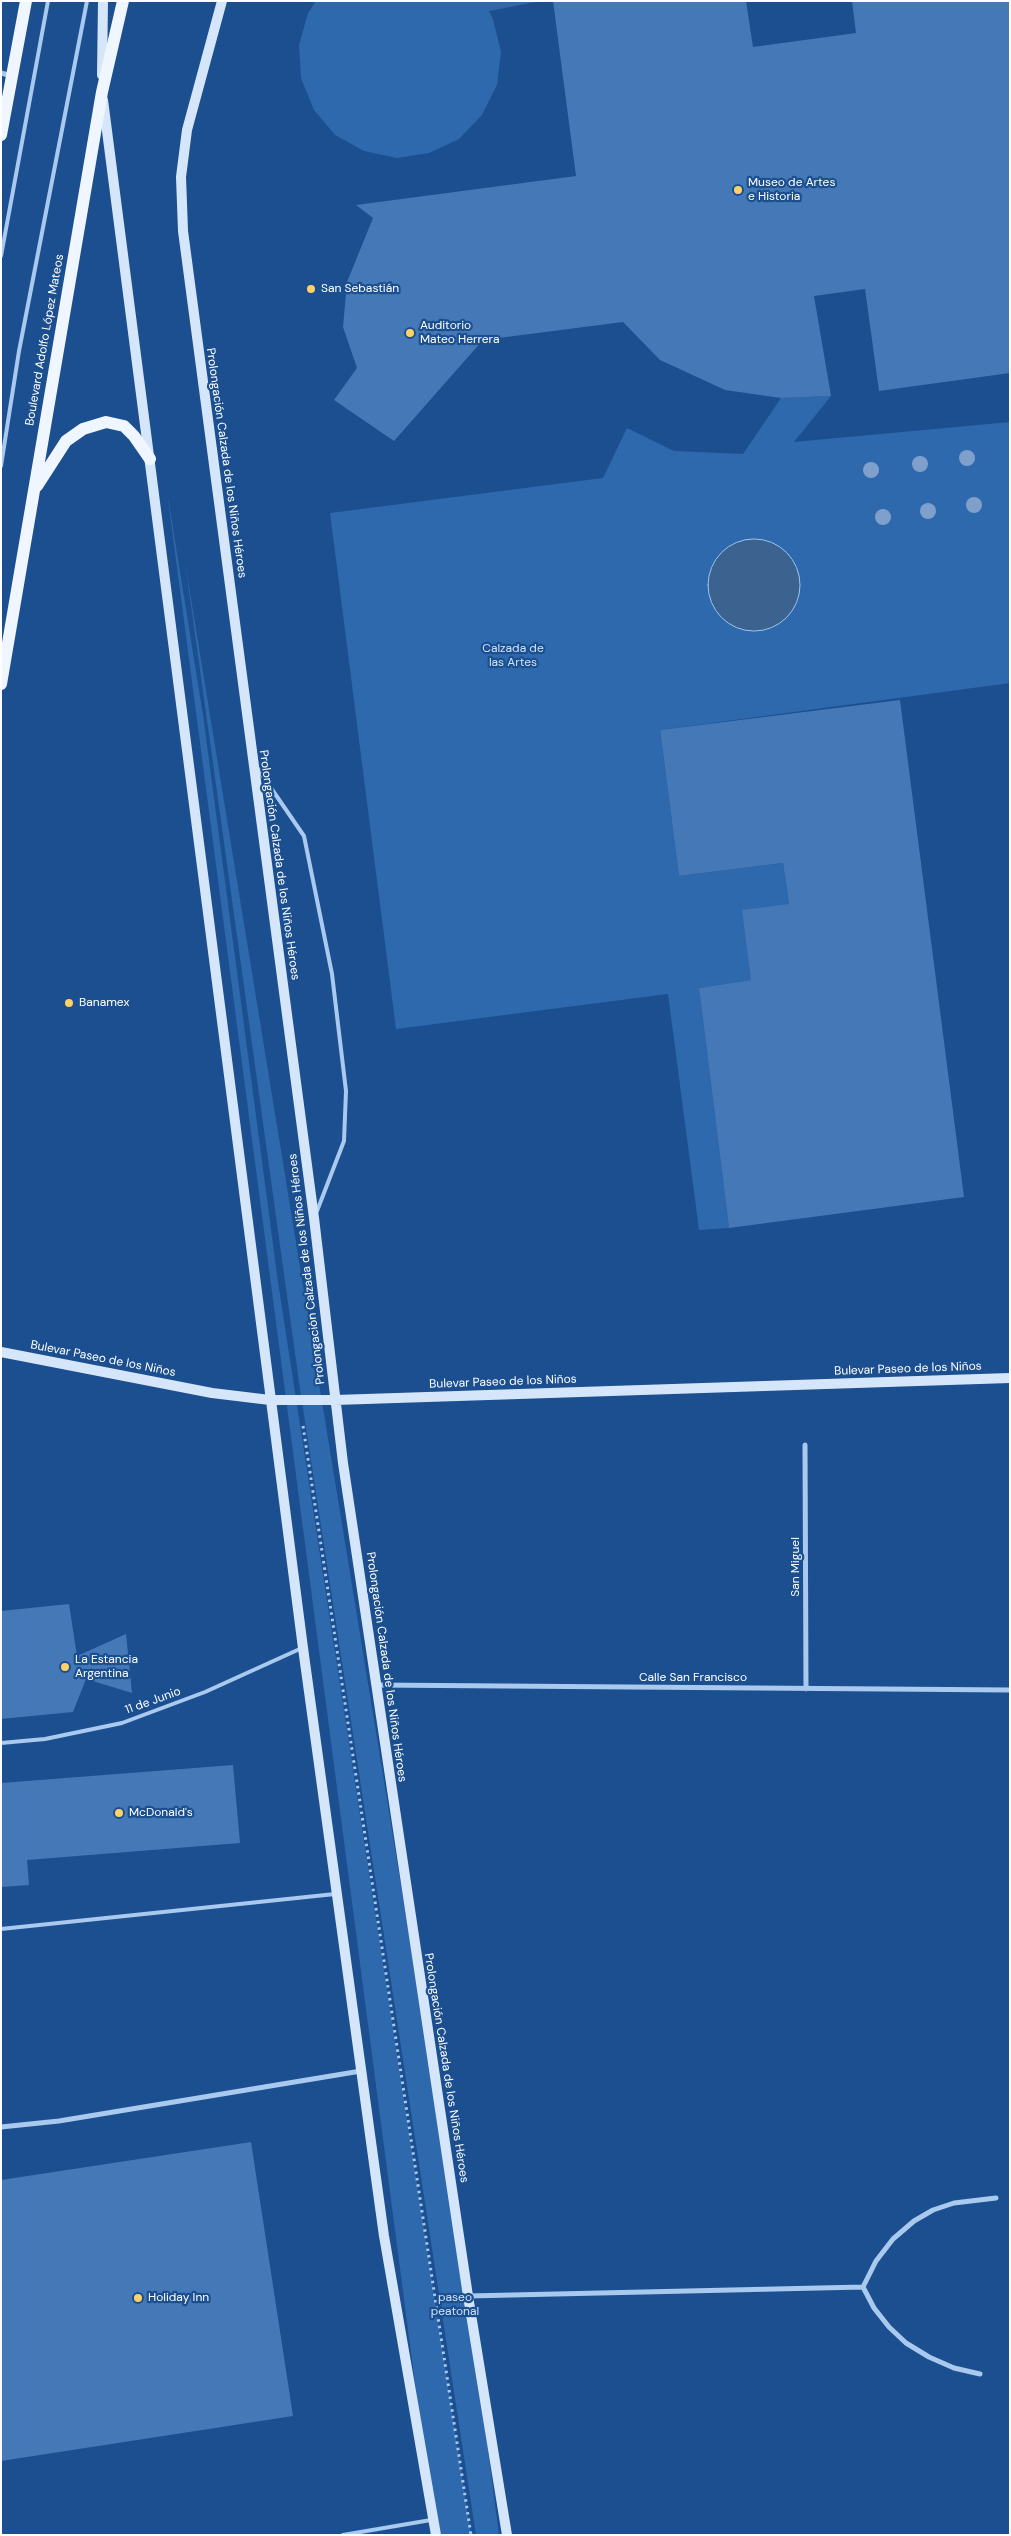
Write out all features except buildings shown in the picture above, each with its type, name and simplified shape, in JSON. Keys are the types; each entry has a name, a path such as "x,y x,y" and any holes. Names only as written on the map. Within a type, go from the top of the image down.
{"main road":[{"path":"1,135 7,75 26,1"},
{"name":"Boulevard Adolfo López Mateos","path":"1,684 102,92 123,1"},
{"path":"33,493 66,441 83,429 106,422 124,426 134,436 150,459"}],"street":[{"path":"103,1 102,92 270,1400 384,2236 436,2535"},
{"name":"Prolongación Calzada de los Niños Héroes","path":"222,1 187,130 180,177 182,213 314,1218 335,1400 468,2296 507,2535"},
{"name":"Bulevar Paseo de los Niños","path":"1,1352 212,1393 270,1400 335,1400 1010,1378"},
{"name":"San Miguel","path":"805,1445 806,1688"},
{"name":"Calle San Francisco","path":"376,1685 1010,1690"},
{"path":"1,2127 59,2121 362,2071"},
{"path":"862,2287 876,2261 893,2239 914,2221 933,2210 954,2203 996,2198"},
{"path":"468,2296 862,2287"},
{"path":"862,2287 879,2314 906,2343 929,2358 954,2368 980,2374"}],"lane":[{"path":"1,256 48,1"},
{"path":"1,466 19,351 87,1"},
{"path":"253,761 304,836 332,974 346,1091 344,1141 314,1218"},
{"name":"11 de Junio","path":"1,1742 45,1739 122,1723 205,1692 303,1648"},
{"path":"1,1929 338,1894"},
{"path":"344,2535 434,2520"}],"path":[{"path":"300,1400 341,1686 471,2535"},
{"path":"310,1688 376,1685"}],"green space":[{"path":"316,1 541,1 489,11 493,19 501,52 497,85 482,115 459,139 429,153 397,158 364,151 335,135 314,110 301,78 299,45 308,13"},
{"name":"Calzada de las Artes","path":"831,396 794,442 1010,422 1010,683 660,730 679,876 783,863 789,904 751,980 699,988 729,1228 699,1230 668,994 396,1029 330,513 603,478 627,428 674,451 743,454 781,398"},
{"name":"paseo peatonal","path":"167,491 203,715 278,1282 471,2535 436,2535 433,2520"},
{"name":"paseo peatonal","path":"185,562 468,2296 499,2535 476,2535 300,1389"}],"shaded area":[{"path":"754,539 771,543 786,553 796,568 800,585 796,602 786,617 771,627 754,631 737,627 722,617 712,602 708,585 712,568 722,553 737,543"}],"place":[{"name":"Museo de Artes e Historia","path":"738,190"},
{"name":"San Sebastián","path":"311,289"},
{"name":"Auditorio Mateo Herrera","path":"410,333"},
{"name":"Banamex","path":"69,1003"},
{"name":"La Estancia Argentina","path":"65,1667"},
{"name":"McDonald's","path":"119,1813"},
{"name":"Holiday Inn","path":"138,2298"}]}
